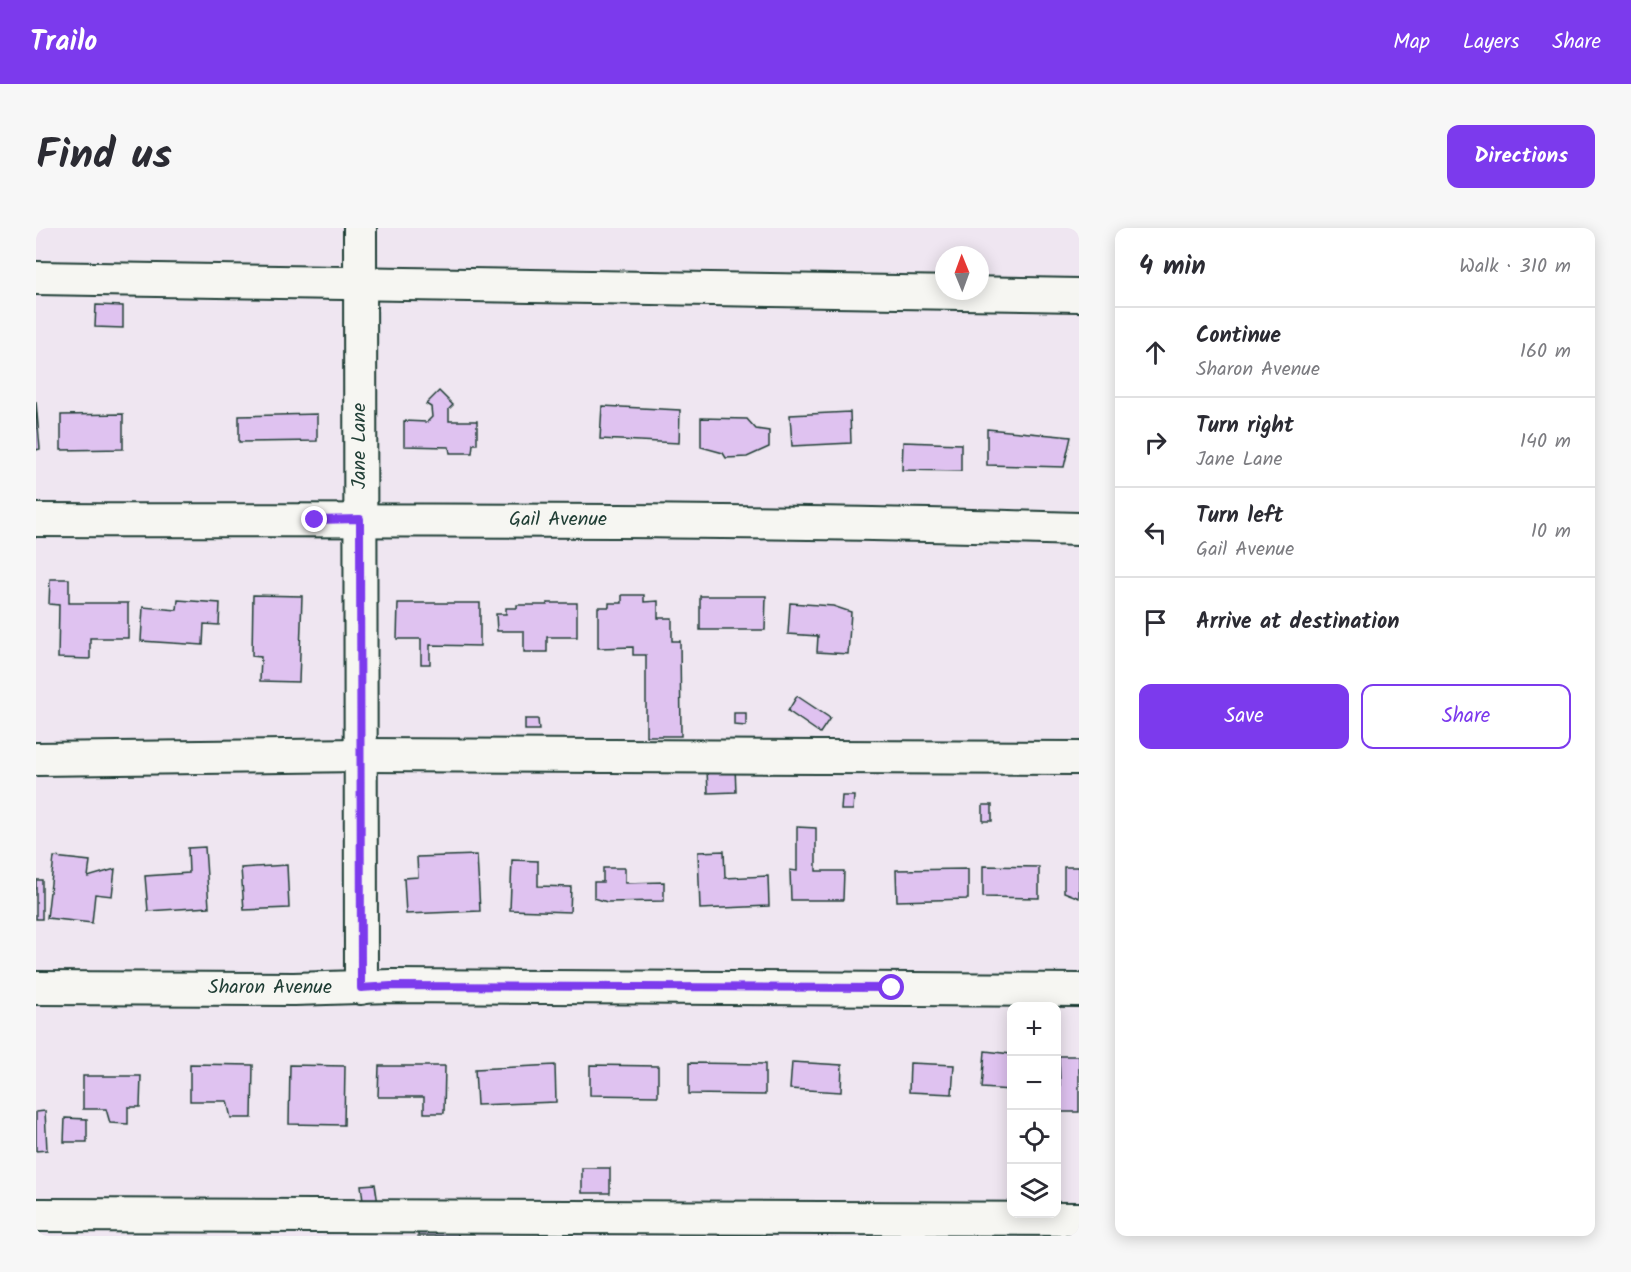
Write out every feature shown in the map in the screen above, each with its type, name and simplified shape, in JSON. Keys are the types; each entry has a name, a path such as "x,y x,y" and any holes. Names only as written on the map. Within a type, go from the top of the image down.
{"street":[{"name":"Jane Lane","path":"360,228 361,988"},
{"path":"36,278 1079,295"},
{"name":"Gail Avenue","path":"36,520 360,519 729,522 1079,529"},
{"path":"36,759 361,755 1079,758"},
{"name":"Sharon Avenue","path":"36,988 415,986 1079,990"},
{"path":"36,1215 1079,1219"}],"building":[{"path":"96,305 123,306 123,328 95,327"},
{"path":"439,391 453,405 449,409 449,421 477,421 477,444 473,444 472,453 450,453 449,447 404,446 404,421 427,422 432,417 431,407 426,404"},
{"path":"36,401 40,449 36,450"},
{"path":"602,406 680,410 679,443 600,439"},
{"path":"850,412 851,443 792,446 790,415"},
{"path":"123,414 123,449 61,450 61,415"},
{"path":"317,414 317,441 239,442 239,416"},
{"path":"701,418 747,419 756,429 769,431 769,447 747,457 726,458 723,453 701,447"},
{"path":"987,429 1071,437 1064,467 987,465"},
{"path":"903,442 961,444 961,471 902,470"},
{"path":"50,579 69,579 69,603 128,603 128,638 90,638 90,659 58,658 59,605 49,604"},
{"path":"253,595 302,596 299,682 260,681 261,657 252,656"},
{"path":"622,595 644,595 644,602 658,601 658,618 672,618 672,641 680,641 681,736 646,736 646,655 633,655 633,647 598,648 598,607 609,607 609,603 622,603"},
{"path":"700,596 766,596 765,630 700,630"},
{"path":"178,600 220,603 219,625 204,624 203,645 141,641 143,607 177,610"},
{"path":"398,603 480,603 480,646 430,645 430,664 421,664 421,639 397,639"},
{"path":"547,603 577,603 577,637 547,637 547,652 524,652 524,631 497,631 496,614 506,614 506,608 517,608 517,605 547,605"},
{"path":"790,603 833,606 851,612 848,654 817,652 818,636 788,634"},
{"path":"797,696 830,718 820,733 788,711"},
{"path":"734,713 746,713 746,726 734,725"},
{"path":"525,719 538,719 539,730 525,730"},
{"path":"735,767 736,792 708,793 707,769"},
{"path":"842,796 854,796 853,810 841,810"},
{"path":"983,805 992,805 992,821 983,821"},
{"path":"797,827 816,828 816,871 844,871 843,900 791,900 790,870 797,871"},
{"path":"205,847 209,907 148,911 145,876 189,873 188,848"},
{"path":"724,851 725,878 768,876 769,906 700,909 698,852"},
{"path":"477,855 480,911 406,914 404,878 418,877 417,857"},
{"path":"54,857 90,861 88,877 115,869 112,896 95,894 92,923 47,918"},
{"path":"512,860 538,861 538,886 571,887 570,912 510,910"},
{"path":"287,865 289,908 244,910 241,868"},
{"path":"983,866 1039,867 1039,898 983,897"},
{"path":"1064,867 1079,867 1079,898 1064,892"},
{"path":"603,868 625,868 625,883 664,882 664,901 607,902 594,898 594,882 603,882"},
{"path":"968,869 968,899 897,901 896,870"},
{"path":"36,880 42,880 42,919 36,919"},
{"path":"985,1051 1007,1054 1007,1090 982,1088"},
{"path":"1061,1056 1079,1056 1079,1112 1061,1112"},
{"path":"792,1062 842,1065 841,1092 790,1089"},
{"path":"689,1063 765,1064 765,1095 689,1094"},
{"path":"910,1063 954,1065 952,1094 909,1092"},
{"path":"190,1064 253,1065 252,1118 231,1118 227,1101 190,1101"},
{"path":"290,1065 345,1066 344,1125 289,1124"},
{"path":"555,1065 556,1102 477,1105 475,1069"},
{"path":"590,1065 658,1066 658,1096 590,1095"},
{"path":"379,1066 445,1066 444,1113 424,1113 424,1097 378,1097"},
{"path":"83,1076 141,1076 140,1107 128,1107 128,1124 110,1123 106,1109 83,1109"},
{"path":"45,1111 47,1150 36,1151 36,1112"},
{"path":"65,1118 87,1119 87,1142 64,1142"},
{"path":"582,1168 610,1168 610,1193 582,1193"},
{"path":"375,1184 378,1204 363,1201 361,1185"},
{"path":"458,1228 458,1236 418,1236 418,1232"},
{"path":"719,1232 760,1233 759,1236 719,1236"}],"route":[{"path":"315,520 360,519 361,988 391,986 892,988"}]}
